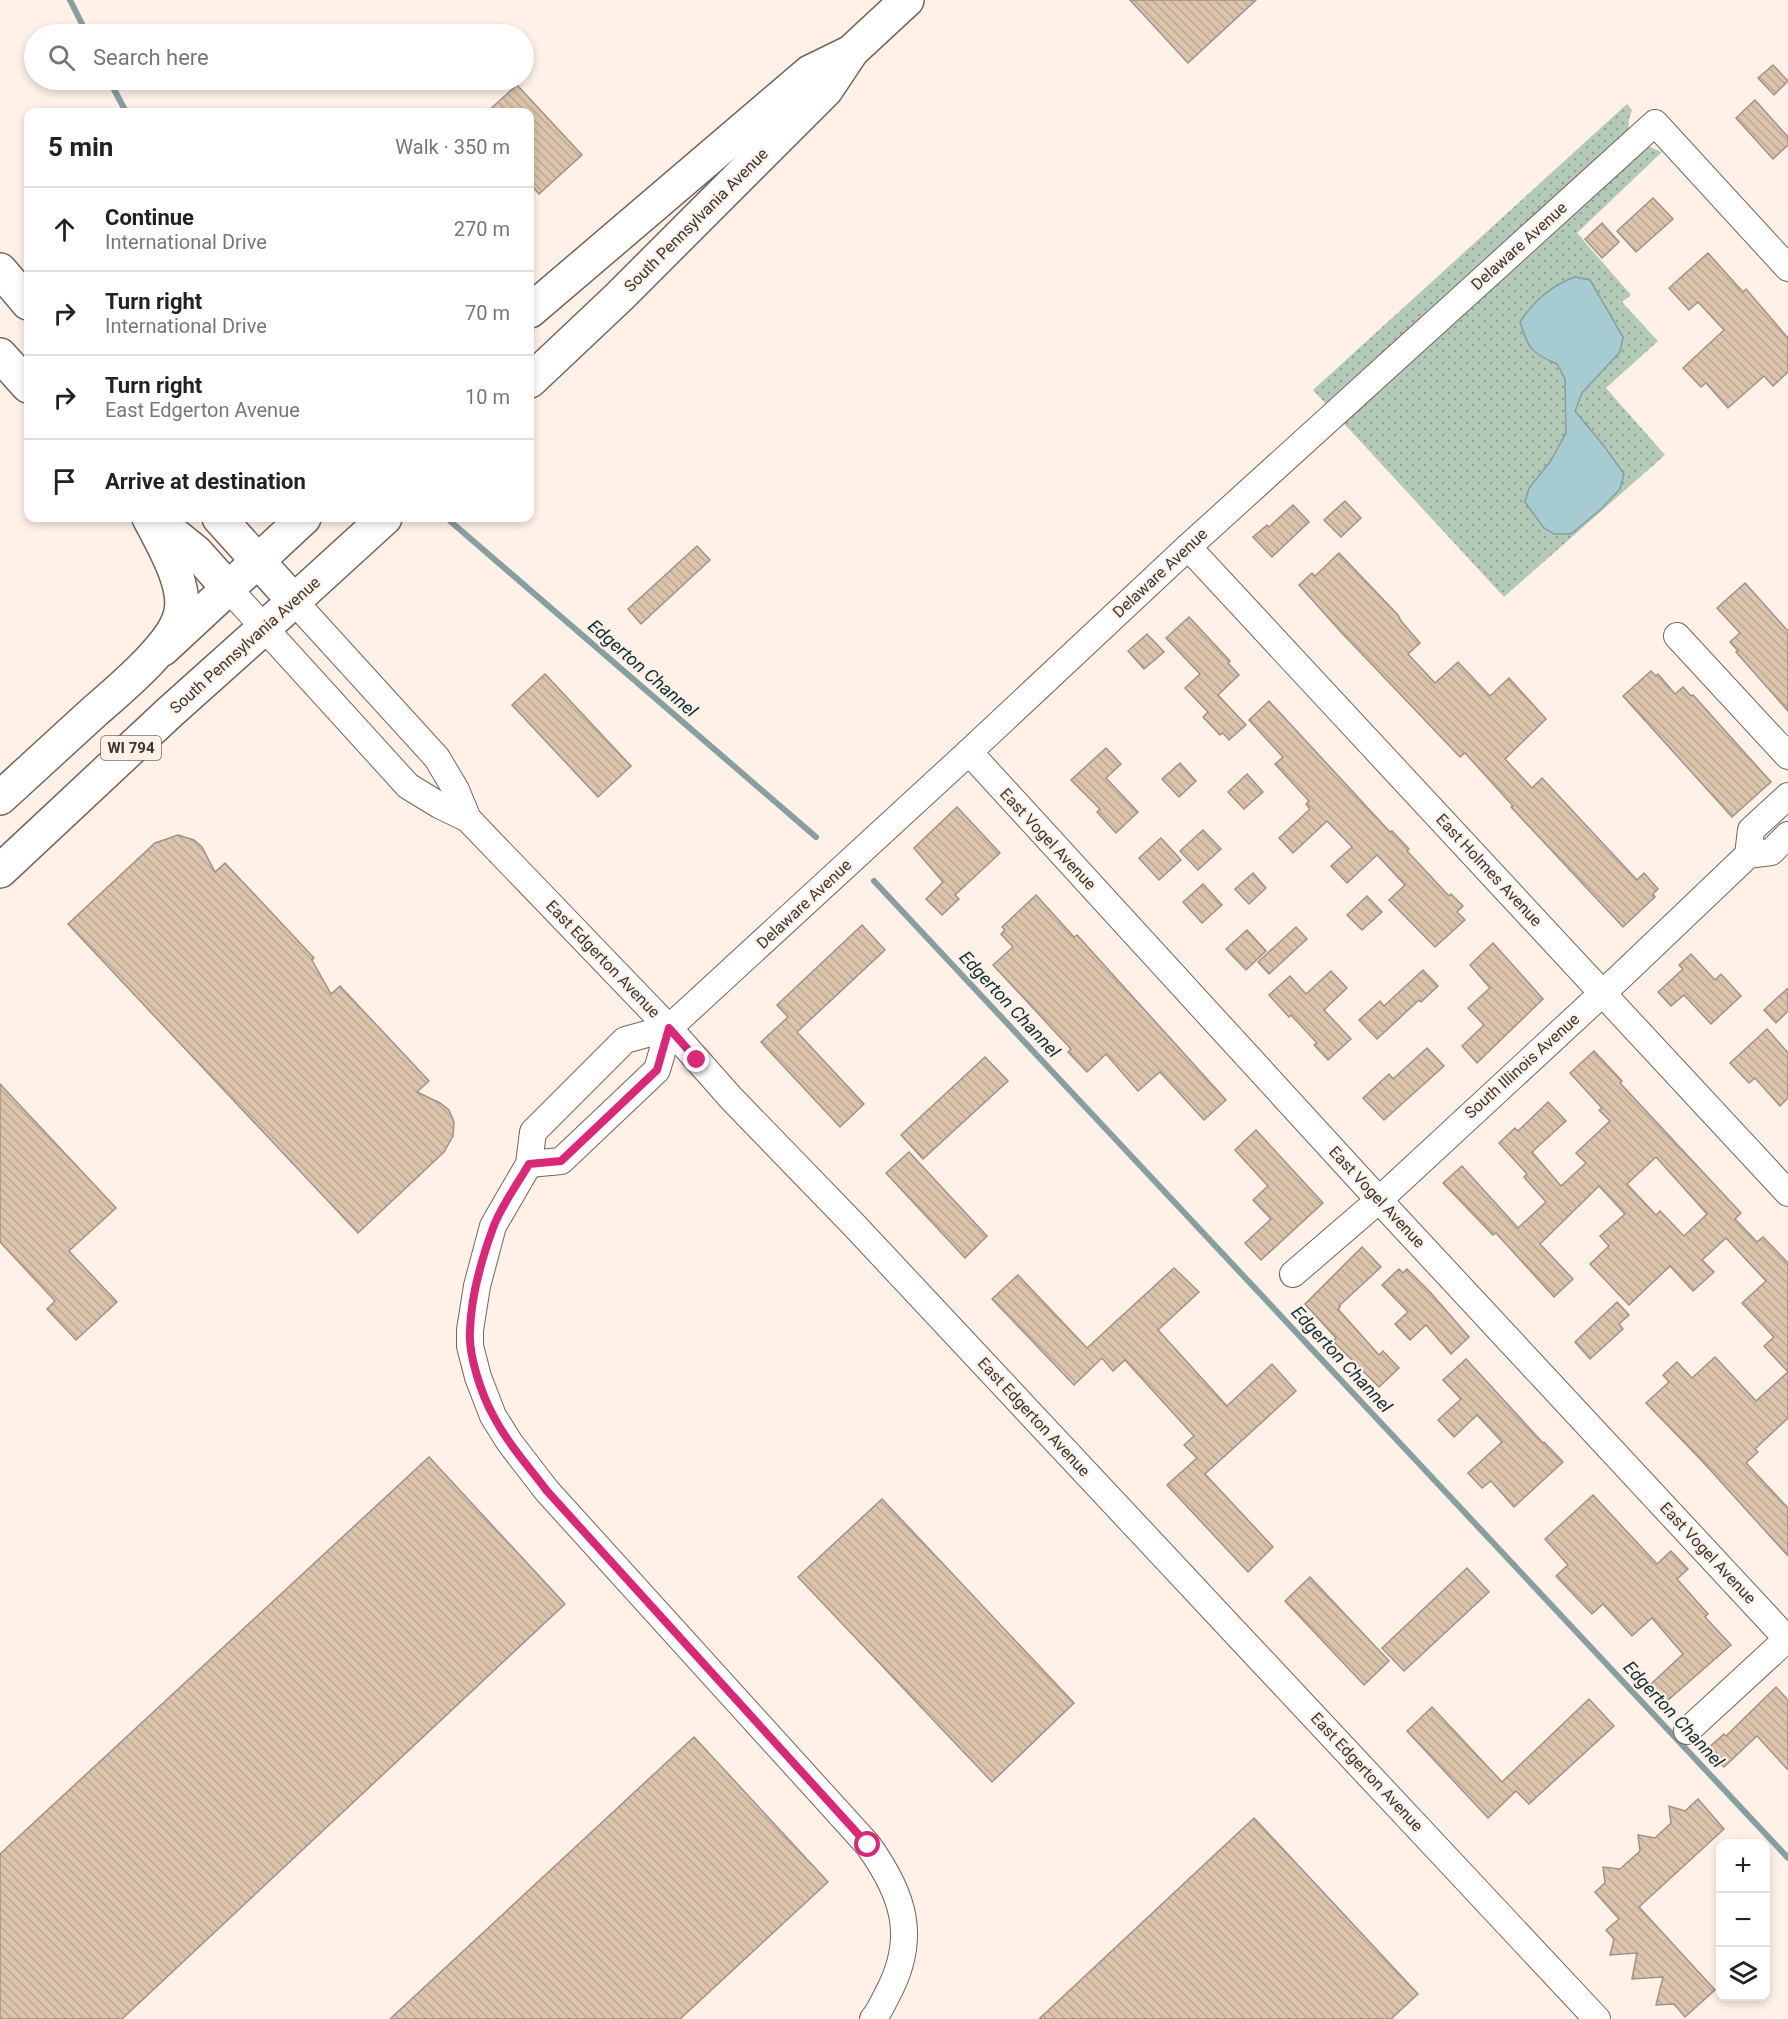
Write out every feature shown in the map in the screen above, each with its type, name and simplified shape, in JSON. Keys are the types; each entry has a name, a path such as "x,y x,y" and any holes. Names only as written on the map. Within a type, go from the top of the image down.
{"main road":[{"name":"South Pennsylvania Avenue","path":"534,377 685,232 826,90 852,51 907,0"},
{"name":"South Pennsylvania Avenue","path":"534,307 810,72 852,51"},
{"path":"0,270 24,298"},
{"path":"561,283 594,320"},
{"path":"0,355 24,382"},
{"name":"WI 794","path":"0,798 153,658 175,628 181,616 182,599 169,558 151,522"},
{"path":"158,522 195,552 228,588"},
{"path":"223,522 294,601"},
{"path":"153,658 300,522"},
{"name":"South Pennsylvania Avenue","path":"0,871 170,712 381,522"}],"street":[{"name":"Delaware Avenue","path":"669,1028 969,753 1188,547 1655,123 1788,268"},
{"name":"East Holmes Avenue","path":"1188,547 1788,1193"},
{"name":"East Edgerton Avenue","path":"228,588 408,786 468,819 669,1028 731,1098 861,1232 1597,2019"},
{"name":"East Edgerton Avenue","path":"294,601 437,758 456,790 468,819"},
{"path":"1677,636 1788,756"},
{"name":"East Vogel Avenue","path":"969,753 1379,1200 1788,1639"},
{"path":"1748,855 1752,830 1788,796"},
{"name":"South Illinois Avenue","path":"1293,1274 1379,1200 1748,855 1771,852 1788,835"},
{"path":"669,1028 625,1040 533,1132 529,1164 494,1226 477,1286 470,1330 470,1346 478,1377 493,1416 510,1443 547,1491 868,1845 885,1869 897,1896 906,1929 896,1979 873,2019"},
{"path":"529,1164 561,1161 657,1070 669,1028"},
{"path":"1687,1731 1788,1639"}],"green space":[{"path":"1627,104 1632,110 1629,120 1631,134 1641,142 1662,152 1577,233 1631,295 1622,302 1658,341 1606,388 1665,455 1504,597 1313,390"}],"water":[{"path":"1575,277 1590,280 1623,337 1620,352 1582,393 1575,411 1624,474 1620,489 1601,509 1571,534 1554,534 1544,528 1525,502 1529,488 1550,462 1566,433 1565,379 1557,364 1536,353 1528,344 1520,322 1544,295"}],"building":[{"path":"1130,0 1256,0 1188,63"},
{"path":"1773,65 1788,81 1774,95 1758,78"},
{"path":"511,90 522,90 582,155 539,194 534,188 534,108 491,108"},
{"path":"1755,100 1788,137 1788,145 1773,159 1736,118"},
{"path":"1653,198 1673,219 1636,252 1617,231"},
{"path":"1602,223 1619,242 1602,258 1585,239"},
{"path":"1708,253 1743,292 1746,289 1788,338 1788,372 1773,386 1764,376 1728,408 1706,383 1701,387 1683,368 1724,330 1698,302 1689,310 1669,288"},
{"path":"1345,501 1361,518 1341,537 1324,520"},
{"path":"1293,505 1309,522 1272,557 1253,537 1267,525 1269,527"},
{"path":"697,546 710,560 641,624 628,609"},
{"path":"1339,553 1398,615 1420,643 1408,654 1435,683 1458,662 1490,696 1509,678 1546,719 1505,759 1532,788 1542,778 1637,880 1644,873 1658,889 1653,894 1655,897 1623,927 1511,807 1513,806 1465,753 1460,757 1299,585 1312,573 1315,576"},
{"path":"1745,583 1788,631 1788,711 1736,652 1738,651 1730,642 1740,633 1717,608"},
{"path":"1189,617 1230,661 1228,663 1239,675 1218,695 1246,725 1229,740 1223,733 1220,735 1203,717 1208,712 1185,688 1200,674 1166,638"},
{"path":"1147,634 1164,652 1144,669 1128,651"},
{"path":"1651,671 1656,676 1658,674 1675,694 1683,687 1691,696 1693,695 1771,782 1732,817 1623,696"},
{"path":"545,674 631,766 598,797 512,705"},
{"path":"1269,701 1390,832 1392,831 1409,849 1407,851 1449,896 1451,894 1463,906 1457,912 1465,920 1435,947 1389,900 1405,885 1377,855 1347,883 1331,866 1352,847 1327,821 1293,853 1279,838 1310,809 1306,804 1309,801 1275,764 1283,757 1249,720"},
{"path":"1106,748 1121,764 1106,778 1138,812 1116,833 1097,812 1100,809 1071,780"},
{"path":"1180,763 1196,781 1179,797 1162,779"},
{"path":"1247,774 1263,792 1244,809 1228,792"},
{"path":"957,807 1000,853 955,895 959,899 942,915 926,899 943,882 914,848"},
{"path":"1203,830 1221,849 1198,870 1180,851"},
{"path":"178,835 194,840 202,847 215,872 225,863 314,958 312,960 331,994 340,986 429,1081 417,1092 449,1110 454,1122 453,1136 444,1152 358,1233 68,924 155,843"},
{"path":"1161,838 1181,860 1159,880 1139,858"},
{"path":"1253,873 1266,888 1249,904 1235,889"},
{"path":"1203,884 1222,905 1202,923 1183,902"},
{"path":"1036,895 1074,937 1077,935 1226,1100 1204,1120 1160,1072 1138,1091 1106,1054 1087,1072 1068,1052 1071,1049 993,965 1013,947 1001,934 1005,930 1002,927"},
{"path":"1367,896 1382,912 1362,930 1347,915"},
{"path":"862,925 885,950 797,1032 864,1104 840,1127 761,1042 788,1017 777,1005"},
{"path":"1296,927 1307,939 1269,974 1258,962"},
{"path":"1247,930 1266,951 1246,970 1226,949"},
{"path":"1493,943 1543,999 1477,1063 1462,1046 1484,1025 1468,1008 1490,988 1470,965"},
{"path":"1691,954 1715,980 1721,974 1741,996 1711,1024 1684,995 1671,1006 1658,992 1683,969 1679,965"},
{"path":"1423,970 1438,986 1421,1002 1419,1000 1377,1039 1359,1020 1380,1001 1384,1006"},
{"path":"1331,971 1347,988 1324,1010 1351,1039 1328,1060 1314,1045 1317,1043 1269,995 1290,976 1306,994"},
{"path":"1788,988 1788,1011 1776,1023 1764,1010"},
{"path":"1767,1029 1788,1053 1788,1098 1780,1106 1755,1078 1749,1083 1730,1063"},
{"path":"1427,1048 1444,1066 1384,1120 1363,1098 1389,1074 1393,1079"},
{"path":"1594,1051 1622,1081 1620,1083 1741,1213 1735,1219 1757,1242 1763,1237 1788,1263 1788,1372 1764,1346 1774,1337 1742,1303 1766,1281 1726,1238 1702,1260 1714,1272 1693,1291 1670,1266 1629,1305 1590,1264 1609,1246 1600,1236 1625,1214 1599,1186 1540,1244 1573,1279 1554,1297 1496,1233 1493,1235 1443,1183 1462,1166 1518,1228 1546,1202 1524,1177 1527,1174 1499,1143 1515,1128 1518,1131 1548,1102 1566,1121 1532,1152 1561,1186 1586,1163 1576,1153 1610,1121 1599,1110 1602,1108 1570,1073","holes":["1656,1157 1707,1214 1684,1236 1660,1211 1656,1215 1627,1184"]},
{"path":"985,1057 1008,1081 923,1159 901,1135"},
{"path":"0,1084 116,1208 69,1251 117,1302 76,1340 47,1309 55,1301 0,1242"},
{"path":"1256,1130 1323,1203 1261,1260 1245,1243 1271,1219 1253,1200 1268,1186 1235,1150"},
{"path":"909,1152 987,1236 965,1258 886,1173"},
{"path":"1362,1247 1381,1267 1338,1309 1379,1355 1383,1351 1399,1368 1379,1387 1333,1341 1336,1338 1305,1304"},
{"path":"1174,1268 1199,1292 1158,1330 1227,1406 1272,1364 1296,1391 1205,1474 1273,1547 1248,1572 1167,1485 1197,1458 1184,1445 1194,1436 1125,1360 1113,1371 1102,1358 1074,1385 992,1299 1018,1275 1087,1348"},
{"path":"1399,1269 1403,1273 1407,1269 1469,1337 1451,1354 1426,1325 1410,1340 1395,1324 1408,1312 1382,1285"},
{"path":"1617,1302 1629,1315 1619,1324 1623,1329 1590,1359 1575,1342"},
{"path":"1715,1357 1756,1401 1788,1372 1788,1418 1755,1449 1758,1452 1746,1463 1788,1508 1788,1556 1646,1403 1669,1382 1663,1375 1677,1362 1692,1378"},
{"path":"1466,1359 1563,1462 1514,1507 1491,1481 1482,1488 1468,1473 1502,1442 1477,1415 1454,1437 1438,1420 1461,1399 1443,1380"},
{"path":"429,1457 565,1604 122,2019 0,2019 0,1854"},
{"path":"1593,1495 1657,1564 1671,1551 1688,1569 1677,1579 1708,1614 1705,1617 1731,1645 1667,1701 1651,1684 1683,1654 1652,1618 1632,1636 1603,1604 1592,1614 1556,1576 1568,1565 1545,1539"},
{"path":"882,1499 1074,1703 992,1782 798,1577"},
{"path":"1467,1568 1489,1592 1404,1671 1382,1648"},
{"path":"1310,1577 1389,1661 1364,1685 1285,1601"},
{"path":"1776,1687 1788,1700 1788,1770 1757,1736 1724,1767 1707,1749 1724,1734 1726,1736"},
{"path":"1589,1699 1614,1726 1529,1804 1516,1791 1488,1818 1407,1731 1432,1707 1502,1782"},
{"path":"694,1737 828,1882 680,2019 390,2019"},
{"path":"1698,1799 1724,1829 1639,1907 1715,1990 1685,2017 1674,2004 1656,2005 1663,1977 1632,1979 1637,1953 1610,1955 1614,1939 1606,1930 1619,1919 1595,1892 1605,1883 1603,1867 1620,1869 1640,1851 1638,1835 1655,1838 1671,1823 1669,1806 1685,1811"},
{"path":"1254,1818 1418,1994 1391,2019 1039,2019"}],"waterway":[{"name":"Edgerton Channel","path":"70,0 82,24"},
{"name":"Edgerton Channel","path":"114,90 124,108"},
{"name":"Edgerton Channel","path":"451,522 816,837"},
{"name":"Edgerton Channel","path":"874,881 1788,1858"}],"route":[{"path":"697,1060 669,1028 657,1070 561,1161 529,1164 494,1226 477,1286 470,1330 470,1346 478,1377 493,1416 510,1443 547,1491 868,1845"}]}
